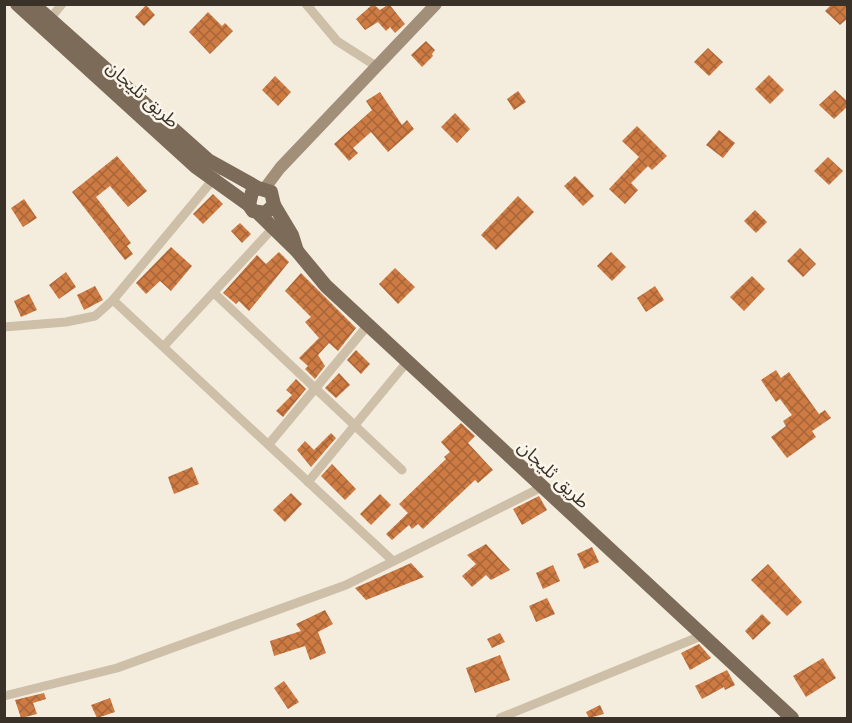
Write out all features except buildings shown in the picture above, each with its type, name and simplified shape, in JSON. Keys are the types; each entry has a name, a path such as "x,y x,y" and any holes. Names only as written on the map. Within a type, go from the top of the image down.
{"main road":[{"name":"طريق ثليجان","path":"17,4 196,167 262,188"},
{"name":"طريق ثليجان","path":"33,4 254,209 297,251 326,286 792,718"},
{"path":"262,188 271,192 274,205 265,213 254,209 252,192 262,188 436,4"},
{"name":"طريق ثليجان","path":"274,205 292,235 297,251"}],"street":[{"path":"49,20 62,4"},
{"path":"306,4 337,41 376,66"},
{"path":"4,327 66,322 95,316 113,300 217,174"},
{"path":"164,346 272,229"},
{"path":"214,293 402,470"},
{"path":"113,300 393,561"},
{"path":"268,444 368,325"},
{"path":"308,482 407,362"},
{"path":"4,696 117,668 346,585 542,487"},
{"path":"500,718 701,636"}]}
